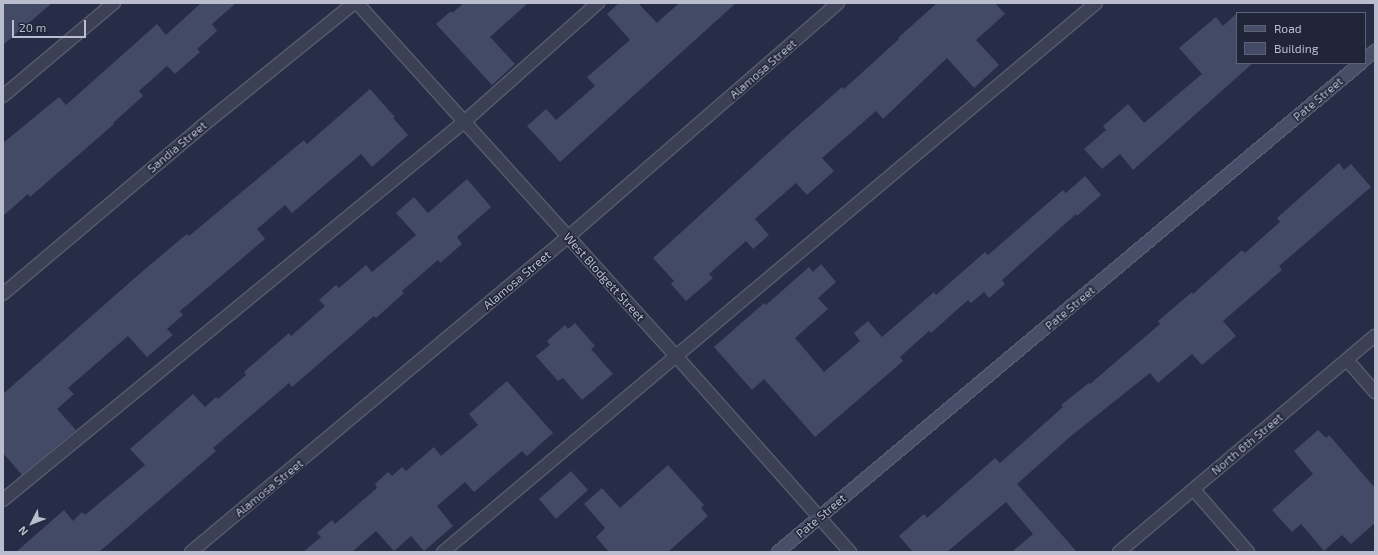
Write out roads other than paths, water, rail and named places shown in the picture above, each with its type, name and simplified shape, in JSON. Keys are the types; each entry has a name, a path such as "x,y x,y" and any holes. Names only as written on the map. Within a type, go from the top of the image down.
{"street":[{"path":"3,96 114,3"},
{"name":"Sandia Street","path":"3,294 201,127 354,3"},
{"name":"West Blodgett Street","path":"357,3 677,357 850,552"},
{"path":"3,500 465,122 598,3"},
{"name":"Alamosa Street","path":"191,552 568,237 838,3"},
{"path":"443,552 677,357 1096,3"},
{"path":"1366,58 1375,51"},
{"name":"Pate Street","path":"778,552 1359,64"},
{"name":"North 6th Street","path":"1119,552 1375,336"},
{"path":"1347,360 1375,392"},
{"path":"1194,490 1248,552"}]}
